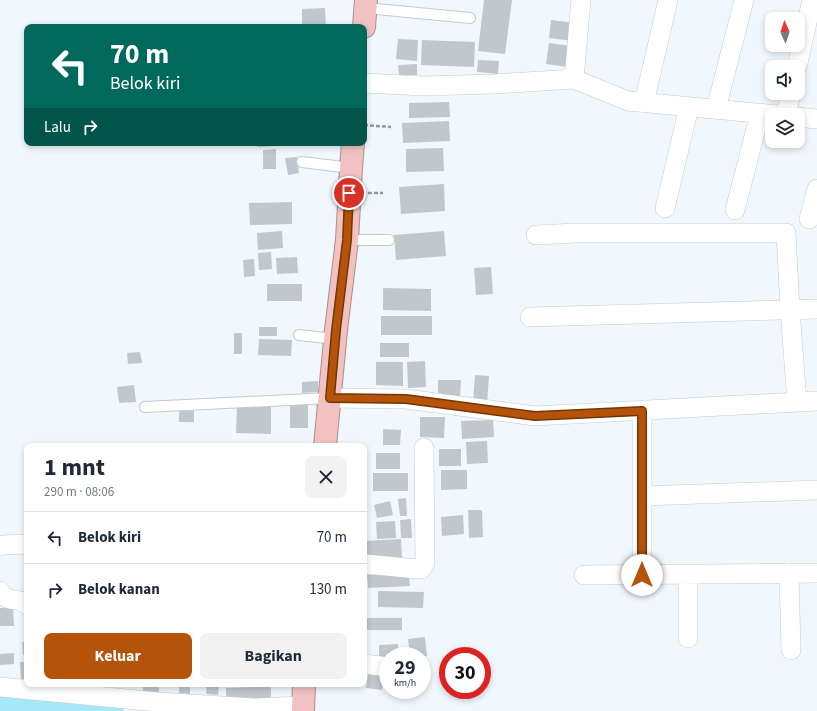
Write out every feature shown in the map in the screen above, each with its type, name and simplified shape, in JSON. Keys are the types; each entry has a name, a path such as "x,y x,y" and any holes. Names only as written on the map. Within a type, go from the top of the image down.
{"highway":[{"path":"325,443 335,339 347,240 353,146"},
{"path":"303,709 304,687"}],"street":[{"path":"574,79 580,0"},
{"path":"644,103 668,0"},
{"path":"716,109 744,0"},
{"path":"799,60 812,0"},
{"path":"367,83 439,85 494,84 574,79 628,101 765,114"},
{"path":"665,208 689,107"},
{"path":"805,118 817,119"},
{"path":"735,210 765,125"},
{"path":"809,219 817,189"},
{"path":"536,235 576,233 786,233 797,402"},
{"path":"530,317 817,309"},
{"path":"330,398 406,399 535,416 817,401"},
{"path":"642,411 642,575"},
{"path":"367,564 417,569 424,567 424,448"},
{"path":"642,496 817,490"},
{"path":"0,546 24,544"},
{"path":"789,573 790,650"},
{"path":"584,575 817,573"},
{"path":"688,574 688,638"},
{"path":"0,591 3,596 24,603"},
{"path":"367,664 379,666"},
{"path":"0,687 158,702 254,708 303,709"}],"lane":[{"path":"365,12 470,18"},
{"path":"302,162 351,168"},
{"path":"347,240 390,240"},
{"path":"299,335 335,339"},
{"path":"145,407 330,398"}],"path":[{"path":"367,125 391,127"}],"building":[{"path":"484,0 512,0 505,54 478,51"},
{"path":"325,8 326,24 302,24 302,9"},
{"path":"551,20 575,23 573,41 549,38"},
{"path":"398,39 418,40 417,61 396,59"},
{"path":"422,40 475,42 474,67 421,65"},
{"path":"549,43 572,46 569,67 546,64"},
{"path":"478,60 499,61 498,74 477,72"},
{"path":"417,64 417,75 399,75 398,65"},
{"path":"449,102 450,117 409,118 409,103"},
{"path":"449,121 450,141 403,143 402,123"},
{"path":"443,148 444,171 406,172 406,149"},
{"path":"276,149 276,169 263,169 263,150"},
{"path":"297,157 299,173 288,175 285,158"},
{"path":"444,184 445,211 401,214 399,187"},
{"path":"292,202 292,224 250,225 249,203"},
{"path":"282,231 283,248 258,250 257,233"},
{"path":"444,231 446,256 396,260 394,235"},
{"path":"271,252 272,269 259,270 258,253"},
{"path":"297,257 298,273 277,274 276,258"},
{"path":"254,259 255,276 244,277 243,260"},
{"path":"491,267 493,294 476,295 474,268"},
{"path":"267,284 302,284 302,301 267,301"},
{"path":"383,288 431,289 431,311 383,310"},
{"path":"381,316 432,316 432,335 381,335"},
{"path":"259,327 277,327 277,336 259,336"},
{"path":"234,333 242,333 242,354 234,354"},
{"path":"259,339 292,340 291,356 258,355"},
{"path":"380,343 409,343 409,357 380,357"},
{"path":"140,352 142,363 128,364 127,353"},
{"path":"425,361 426,387 408,388 407,362"},
{"path":"376,362 403,362 403,386 376,385"},
{"path":"475,375 489,376 487,404 473,403"},
{"path":"438,380 461,380 460,400 438,400"},
{"path":"318,381 318,392 302,393 302,382"},
{"path":"134,385 136,402 119,403 117,387"},
{"path":"290,403 308,403 308,428 290,428"},
{"path":"237,405 271,405 271,434 236,433"},
{"path":"179,411 194,411 194,422 179,422"},
{"path":"420,417 445,417 444,438 420,437"},
{"path":"493,420 494,437 462,439 461,421"},
{"path":"383,429 401,430 400,445 383,445"},
{"path":"487,441 488,463 467,464 466,442"},
{"path":"439,449 461,449 461,466 439,466"},
{"path":"376,453 400,453 400,469 376,469"},
{"path":"441,470 467,470 467,489 441,490"},
{"path":"373,473 408,473 408,491 373,491"},
{"path":"406,498 407,516 400,516 398,499"},
{"path":"390,501 393,515 377,518 374,505"},
{"path":"468,510 482,510 483,537 469,538"},
{"path":"463,515 464,534 442,536 441,517"},
{"path":"411,519 412,538 401,538 400,520"},
{"path":"395,521 396,538 377,539 376,522"},
{"path":"401,539 402,558 367,560 367,541"},
{"path":"409,573 410,586 368,588 367,575"},
{"path":"378,591 424,592 423,608 378,607"},
{"path":"0,608 13,608 14,626 0,626"},
{"path":"367,618 402,618 402,630 367,630"},
{"path":"425,637 426,647 409,647 408,639"},
{"path":"22,642 24,642 24,655"},
{"path":"398,644 398,647 379,647 379,645"},
{"path":"14,653 14,664 0,665 0,654"},
{"path":"20,662 24,662 24,680 21,680"},
{"path":"369,668 379,669 379,690 366,688"},
{"path":"143,687 159,687 159,694 143,693"},
{"path":"179,687 190,687 190,694 179,693"},
{"path":"207,687 219,687 218,695 206,694"},
{"path":"271,687 271,699 226,701 226,688"}],"waterway":[{"path":"0,703 109,711"}],"route":[{"path":"349,193 347,240 336,330 330,398 406,399 535,416 642,411 642,575"}]}
